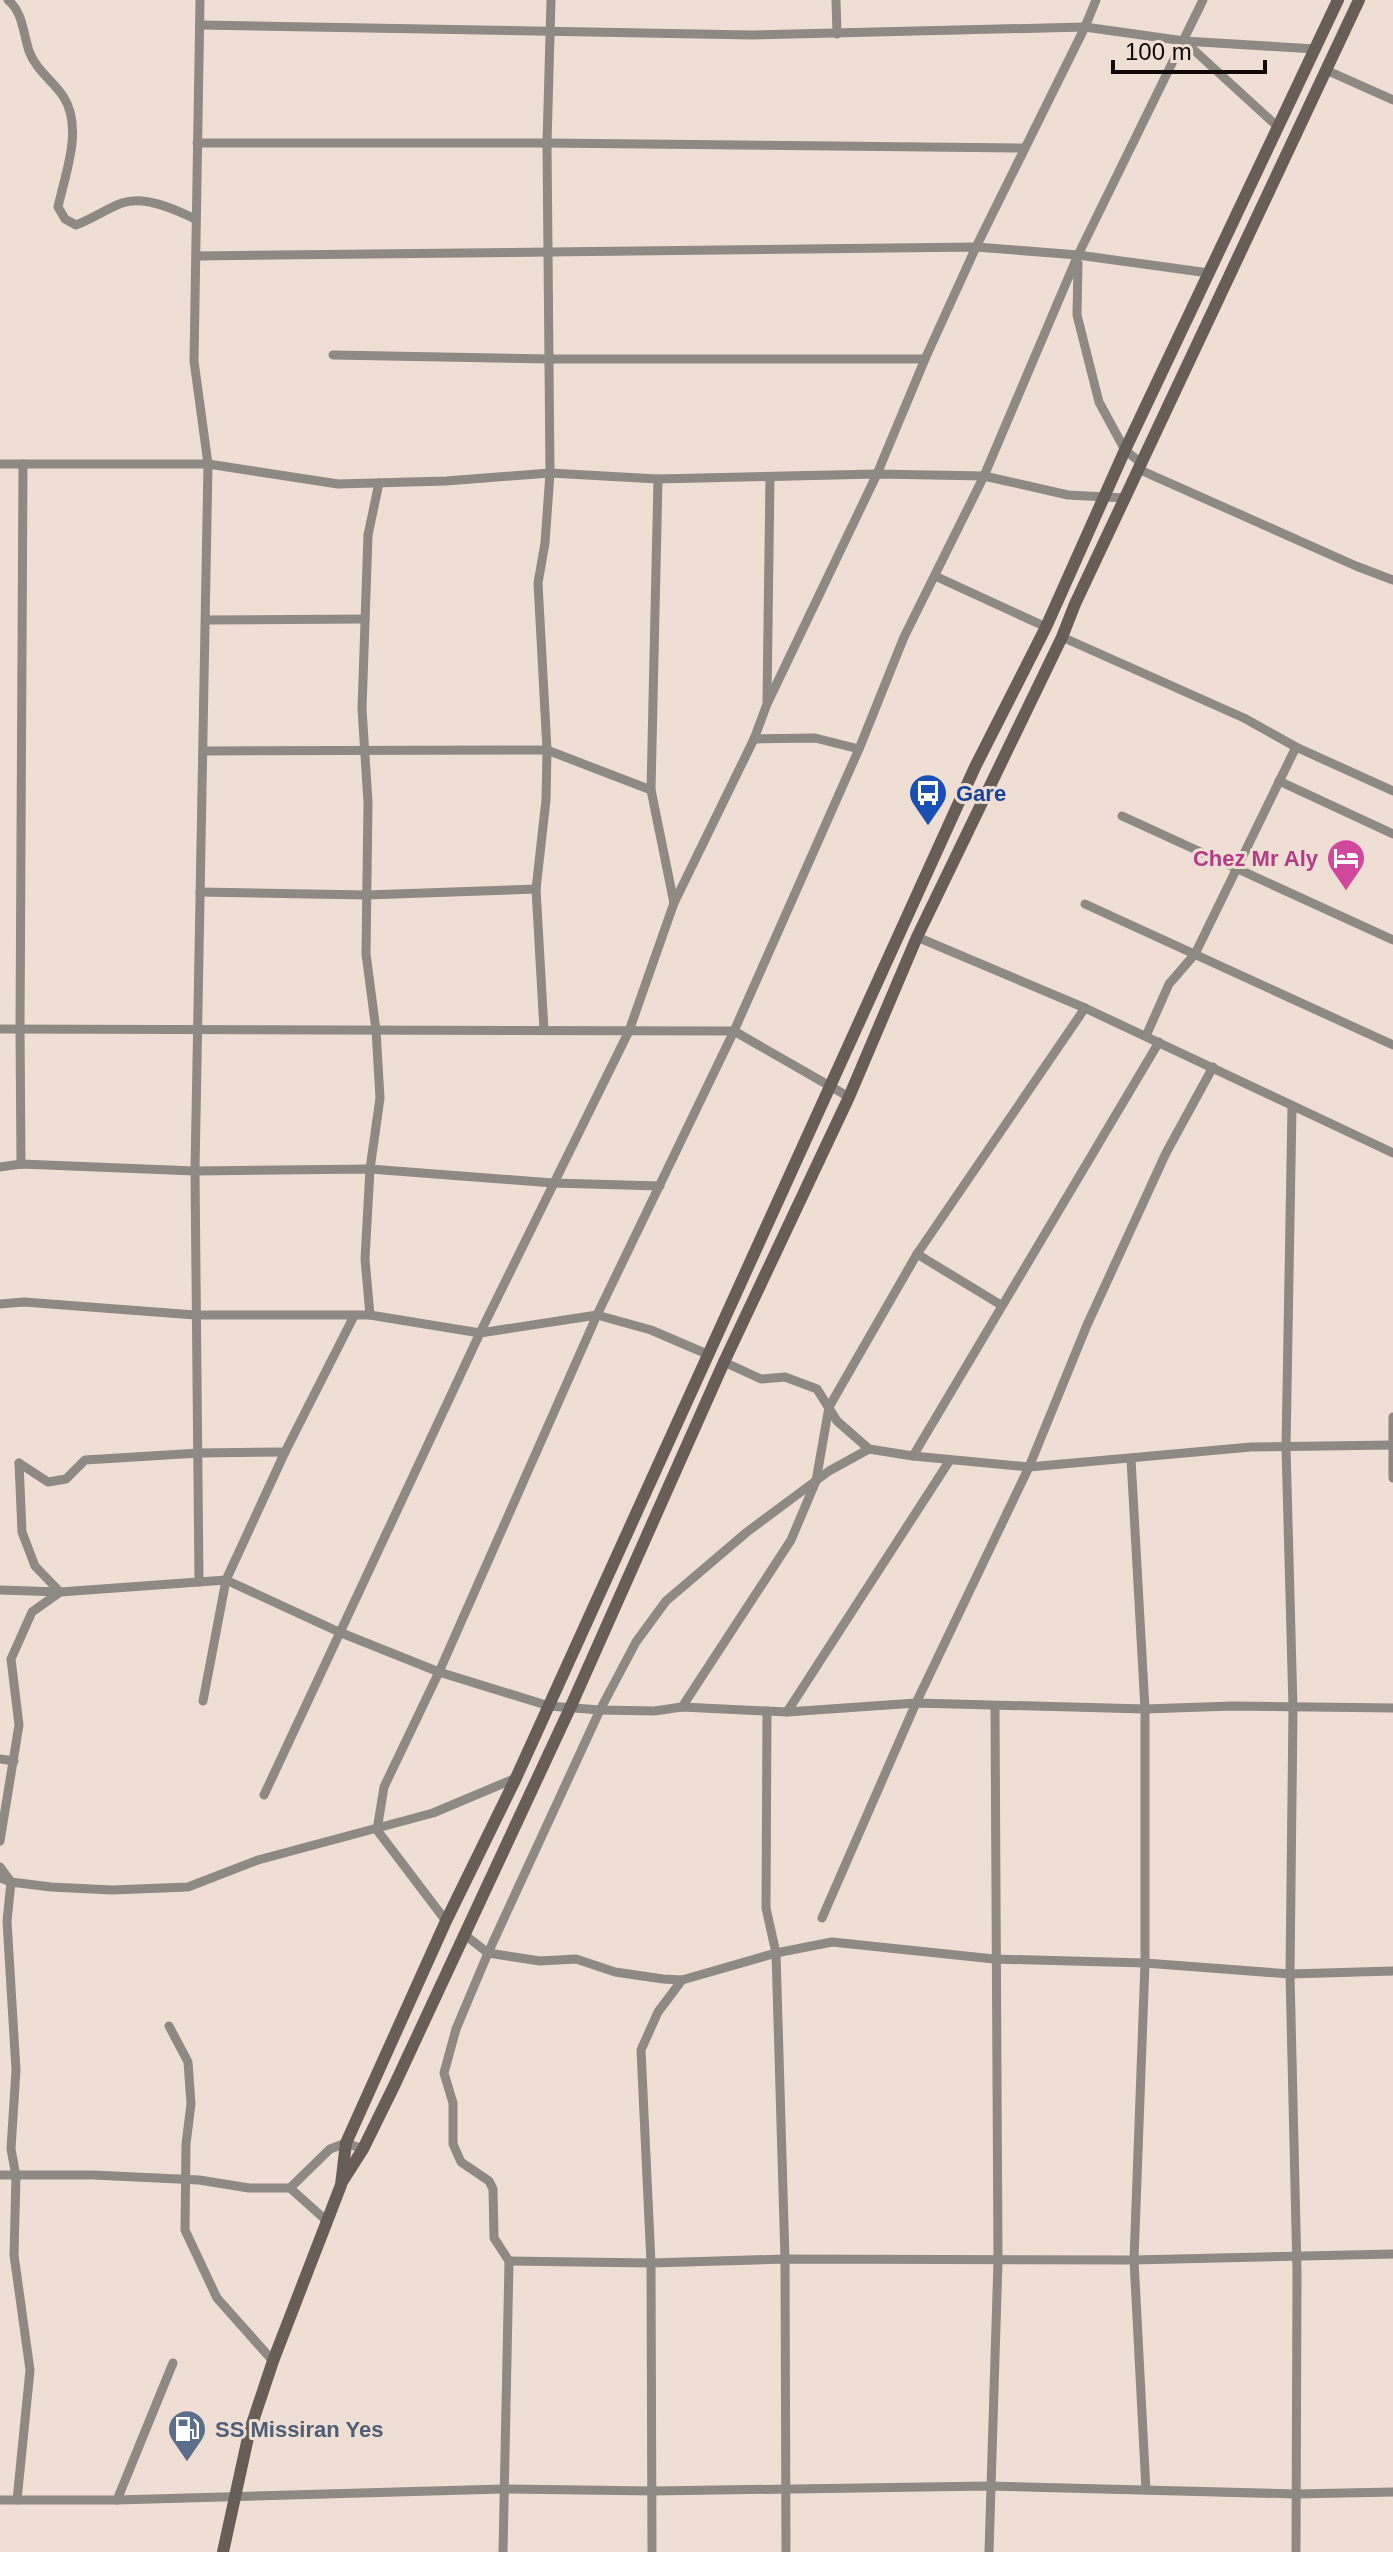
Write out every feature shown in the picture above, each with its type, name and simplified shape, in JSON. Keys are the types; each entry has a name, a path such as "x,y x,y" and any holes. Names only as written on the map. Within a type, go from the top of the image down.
{"main road":[{"path":"341,2185 346,2143 446,1921 516,1778 975,767 1046,627 1104,495 1338,0"},
{"path":"223,2552 249,2433 273,2361 341,2185 363,2149 465,1935 724,1362 849,1097 917,937 1062,637 1139,466 1359,0"},
{"path":"900,930 917,937"}],"street":[{"path":"8,0 17,7 30,53 40,71 64,98 74,132 58,207 65,219 76,225 125,202 145,202 177,210 195,219"},
{"path":"199,1582 195,1171 208,464 194,361 200,0"},
{"path":"544,1030 536,889 546,800 547,750 538,583 545,543 550,473 547,143 551,0"},
{"path":"836,0 837,34"},
{"path":"264,1795 480,1333 629,1031 674,903 877,474 976,247 1096,0"},
{"path":"446,1921 377,1830 384,1787 439,1672 597,1315 734,1031 859,749 904,637 984,476 1078,255 1203,0"},
{"path":"200,25 837,34 1085,27 1184,41 1315,49"},
{"path":"1184,41 1278,127"},
{"path":"1326,70 1393,100"},
{"path":"197,143 1025,148"},
{"path":"197,256 976,247 1078,255 1209,273"},
{"path":"1078,255 1077,315 1099,402 1125,450 1139,466 1393,580"},
{"path":"333,355 549,359 925,359"},
{"path":"0,464 208,464 338,484 550,473 658,479 877,474 984,476 1068,495 1125,498"},
{"path":"21,1164 23,464"},
{"path":"767,704 770,477"},
{"path":"658,479 651,790 674,903"},
{"path":"370,1315 365,1259 370,1169 380,1098 376,1030 366,954 368,802 362,709 368,535 379,483"},
{"path":"935,576 1046,627"},
{"path":"206,620 365,619"},
{"path":"1062,637 1244,718 1296,747 1393,791"},
{"path":"754,739 815,738 859,749"},
{"path":"1146,1036 1169,984 1195,954 1296,747"},
{"path":"204,751 547,750 651,790"},
{"path":"1279,781 1393,834"},
{"path":"1122,816 1393,940"},
{"path":"200,892 367,895 536,889"},
{"path":"1085,904 1393,1045"},
{"path":"917,937 1085,1008 1393,1153"},
{"path":"682,1707 791,1540 816,1481 829,1407 917,1254 1085,1008"},
{"path":"0,1029 734,1031 849,1097"},
{"path":"913,1456 1159,1042"},
{"path":"822,1918 916,1703 1029,1467 1087,1325 1159,1167 1213,1067"},
{"path":"1292,1107 1286,1447 1293,1708 1290,1974 1296,2256 1296,2552"},
{"path":"0,1167 21,1164 195,1171 370,1169 553,1183 660,1186"},
{"path":"917,1254 1001,1305"},
{"path":"0,1304 24,1302 195,1315 370,1315 480,1333 597,1315 651,1330 707,1354"},
{"path":"203,1701 226,1580 285,1452 354,1316"},
{"path":"724,1362 761,1379 785,1377 817,1389 837,1421 869,1449 913,1456 1029,1467 1251,1447 1392,1445"},
{"path":"1393,1417 1393,1478"},
{"path":"503,2552 509,2261 494,2238 493,2189 489,2181 461,2162 453,2144 453,2103 444,2073 456,2029 600,1710 636,1642 666,1601 747,1532 816,1481 869,1449"},
{"path":"60,1592 35,1566 22,1532 19,1463 48,1482 66,1479 85,1460 199,1453 285,1452"},
{"path":"1131,1459 1145,1709 1145,1963 1134,2260 1146,2490"},
{"path":"787,1712 950,1460"},
{"path":"0,1590 60,1592 226,1580 339,1632 439,1672 549,1706 600,1710 654,1711 682,1707 787,1712 916,1703 1145,1709 1233,1706 1393,1708"},
{"path":"0,1841 19,1725 11,1659 32,1612 60,1592"},
{"path":"989,2552 998,2261 995,1707"},
{"path":"767,1711 766,1908 776,1953 785,2259 786,2552"},
{"path":"0,1759 14,1761"},
{"path":"0,1878 11,1882 112,1890 188,1887 258,1860 433,1813 516,1778"},
{"path":"0,1867 11,1882 7,1921 16,2070 11,2149 16,2176 14,2255 30,2370 17,2500"},
{"path":"465,1935 488,1953 540,1961 576,1959 615,1972 682,1980 776,1953 832,1942 994,1959 1145,1963 1290,1974 1393,1971"},
{"path":"652,2552 651,2263 641,2050 658,2012 682,1980"},
{"path":"169,2026 188,2062 191,2104 186,2144 185,2230 217,2298 273,2361"},
{"path":"0,2030 14,2032"},
{"path":"290,2188 330,2149 346,2143 363,2149"},
{"path":"0,2175 186,2179 229,2187 290,2188 328,2222"},
{"path":"509,2261 1134,2260 1393,2254"},
{"path":"117,2500 173,2363"},
{"path":"0,2500 117,2500 503,2489 653,2491 989,2486 1296,2494 1393,2492"}],"place":[{"name":"Gare","path":"928,827"},
{"name":"Chez Mr Aly","path":"1346,892"},
{"name":"SS Missiran Yes","path":"187,2463"}]}
